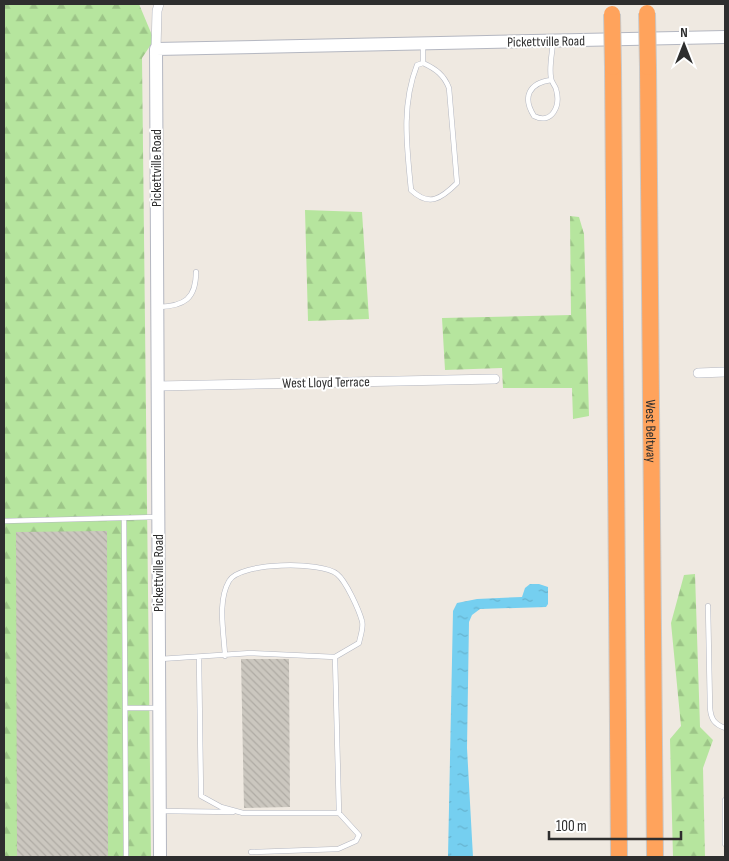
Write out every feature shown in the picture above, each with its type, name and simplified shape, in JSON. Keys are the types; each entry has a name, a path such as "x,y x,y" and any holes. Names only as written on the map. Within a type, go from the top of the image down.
{"highway":[{"path":"612,9 619,857"},
{"name":"West Beltway","path":"647,9 655,857"}],"street":[{"path":"156,49 156,11 159,4"},
{"name":"Pickettville Road","path":"160,857 156,49 725,38"},
{"path":"698,373 725,372"},
{"name":"West Lloyd Terrace","path":"158,386 495,379"}],"lane":[{"path":"551,80 534,86 528,91 526,99 534,116 542,120 550,118 555,112 557,103 556,89 551,80 553,41"},
{"path":"423,44 423,63"},
{"path":"423,63 439,72 445,78 450,88 456,157 457,183 448,192 432,200 420,199 411,190 409,165 406,111 409,86 417,66 423,63"},
{"path":"157,307 172,306 187,300 195,288 196,272"},
{"path":"4,521 158,517"},
{"path":"124,518 126,857"},
{"path":"159,659 200,658 225,656 260,653 335,657 359,643 363,622 350,593 337,574 318,566 264,566 240,571 229,580 223,601 225,656"},
{"path":"708,606 711,718 718,725 725,728"},
{"path":"251,852 338,849 356,841 359,835 338,813 335,657"},
{"path":"200,658 201,796 221,807 240,812"},
{"path":"125,708 159,708"},
{"path":"725,800 725,844"},
{"path":"159,811 338,813"}],"green space":[{"path":"4,4 139,4 154,40 142,58 151,857 4,857"},
{"path":"305,210 362,212 369,319 308,321"},
{"path":"570,216 579,217 584,234 589,416 573,419 572,388 503,388 502,368 445,370 442,318 571,315"},
{"path":"695,574 700,727 713,740 703,768 705,857 673,857 670,739 681,726 671,623 684,575"}],"water":[{"path":"530,584 548,587 548,604 546,607 480,609 472,615 469,622 467,748 473,857 448,857 453,611 457,603 477,599 522,597 525,588"}],"building":[{"path":"107,531 108,857 17,857 16,532"},
{"path":"241,659 289,659 290,807 244,808"}]}
